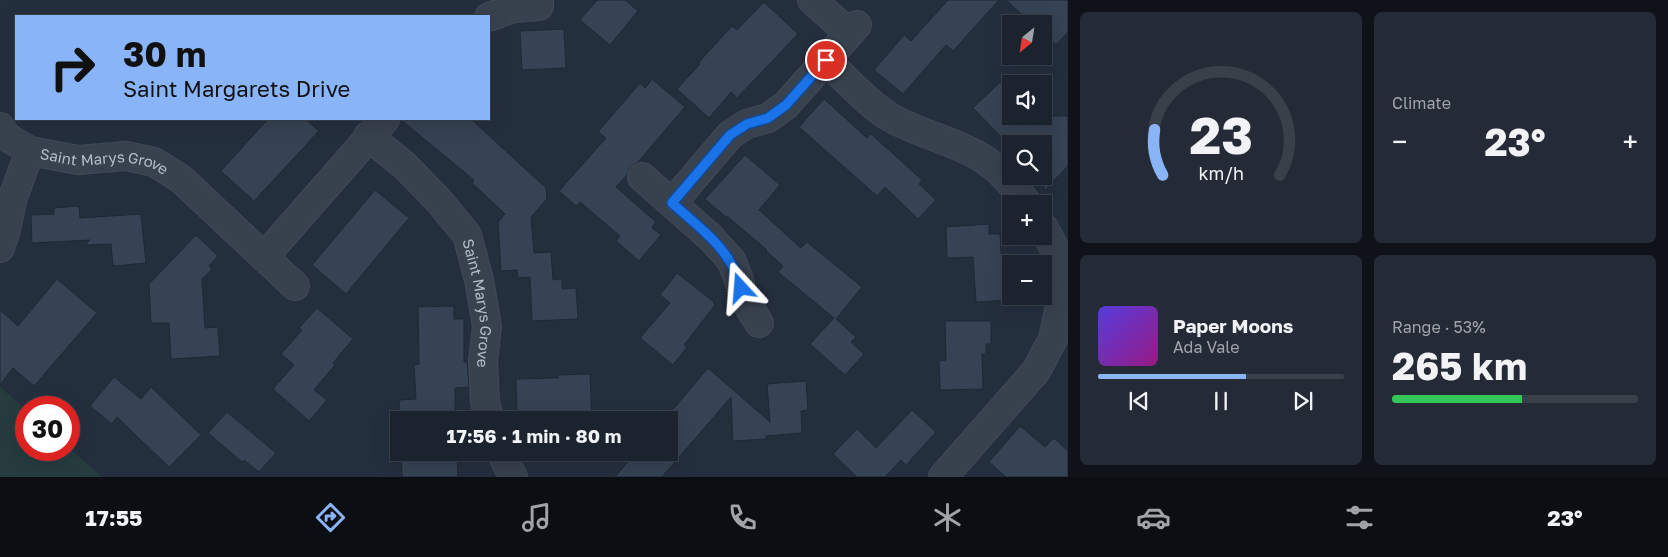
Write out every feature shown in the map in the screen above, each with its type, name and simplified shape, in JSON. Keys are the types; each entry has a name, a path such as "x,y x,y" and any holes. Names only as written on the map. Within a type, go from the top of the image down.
{"street":[{"path":"490,17 513,8 539,6 539,0"},
{"path":"672,203 730,135 747,124 768,118 786,105 853,29 812,0"},
{"path":"826,60 887,115 912,128 983,158 1012,184 1021,195"},
{"name":"Saint Marys Grove","path":"0,127 7,137 30,151 78,160 126,156 154,162 181,179 294,286"},
{"name":"Saint Marys Grove","path":"264,257 376,128 404,166 439,201 468,235 488,326 484,361 485,402 488,411"},
{"name":"Saint Marys Grove","path":"0,248 13,197 30,151"},
{"path":"642,177 710,237 731,260 744,299 759,323"},
{"path":"943,477 1036,371 1053,339 1062,297 1056,254 1052,245"},
{"path":"505,461 513,477"}],"green space":[{"path":"0,387 15,400 15,461 80,461 80,458 102,477 0,477"}],"building":[{"path":"597,0 625,0 638,11 610,45 580,20"},
{"path":"948,0 999,0 953,51 946,45 903,94 874,70 904,35 911,41"},
{"path":"1006,0 1068,0 1068,32 1056,45 1052,42 1052,15 1022,15"},
{"path":"764,2 798,34 737,98 731,92 709,118 677,89 732,26 737,30"},
{"path":"564,29 566,68 522,70 520,31"},
{"path":"652,79 685,107 638,162 630,167 627,175 616,187 656,222 652,228 661,235 639,261 616,241 620,236 580,202 576,206 559,191 606,138 598,132 640,83 645,88"},
{"path":"1000,82 1002,84 1002,125 1052,125 1052,116 1068,116 1068,166 1052,183 1052,135 1002,135 1002,138 973,108"},
{"path":"824,99 867,138 871,134 922,180 919,184 936,200 918,219 885,187 877,196 799,127"},
{"path":"267,120 306,120 319,131 254,201 221,171"},
{"path":"401,120 472,120 546,188 547,199 531,217 534,253 551,252 553,280 562,279 562,289 576,288 578,319 532,321 530,277 518,278 517,270 501,271 498,222 505,214 472,183 474,180"},
{"path":"745,155 780,185 759,210 801,248 807,242 862,287 836,319 856,337 851,342 864,354 845,375 810,344 834,318 778,272 783,266 767,250 705,199"},
{"path":"1044,185 1050,185 1044,191"},
{"path":"375,190 409,218 346,294 312,265"},
{"path":"79,206 80,218 141,214 146,263 113,266 111,244 85,245 90,240 32,243 31,215 54,214 54,208"},
{"path":"989,224 989,234 1000,234 1002,301 976,302 973,257 947,258 946,227"},
{"path":"196,235 218,256 209,266 212,269 202,279 205,328 218,327 220,356 171,359 169,323 151,323 149,284"},
{"path":"677,273 714,302 715,305 684,345 687,347 673,365 640,338 670,303 660,295"},
{"path":"57,279 97,313 34,386 13,368 0,385 0,310 18,326"},
{"path":"454,306 454,319 464,319 464,362 467,362 469,387 455,388 455,411 400,411 399,400 416,399 414,365 419,364 418,307"},
{"path":"317,308 353,339 314,390 327,400 309,421 273,389 294,365 281,354 302,330 299,328"},
{"path":"945,321 991,321 991,344 986,344 986,354 982,354 983,389 940,390 939,361 946,360"},
{"path":"708,368 770,422 767,384 806,381 808,410 801,411 802,433 766,436 767,439 733,441 731,397 678,458 678,411 672,411"},
{"path":"590,374 592,411 517,411 516,379 558,378 558,375"},
{"path":"114,377 141,399 151,387 201,435 169,467 117,417 112,424 90,406"},
{"path":"912,410 936,432 906,465 901,460 885,477 857,477 833,454 857,429 876,448"},
{"path":"227,412 276,453 259,472 244,460 242,462 208,433"},
{"path":"1020,426 1045,447 1054,438 1068,451 1068,477 1006,477 989,462"},
{"path":"401,461 457,461 458,477 402,477"},
{"path":"628,461 676,461 662,477 615,477"}],"route":[{"path":"741,288 731,260 710,237 672,203 730,135 747,124 768,118 786,105 826,60"}]}
